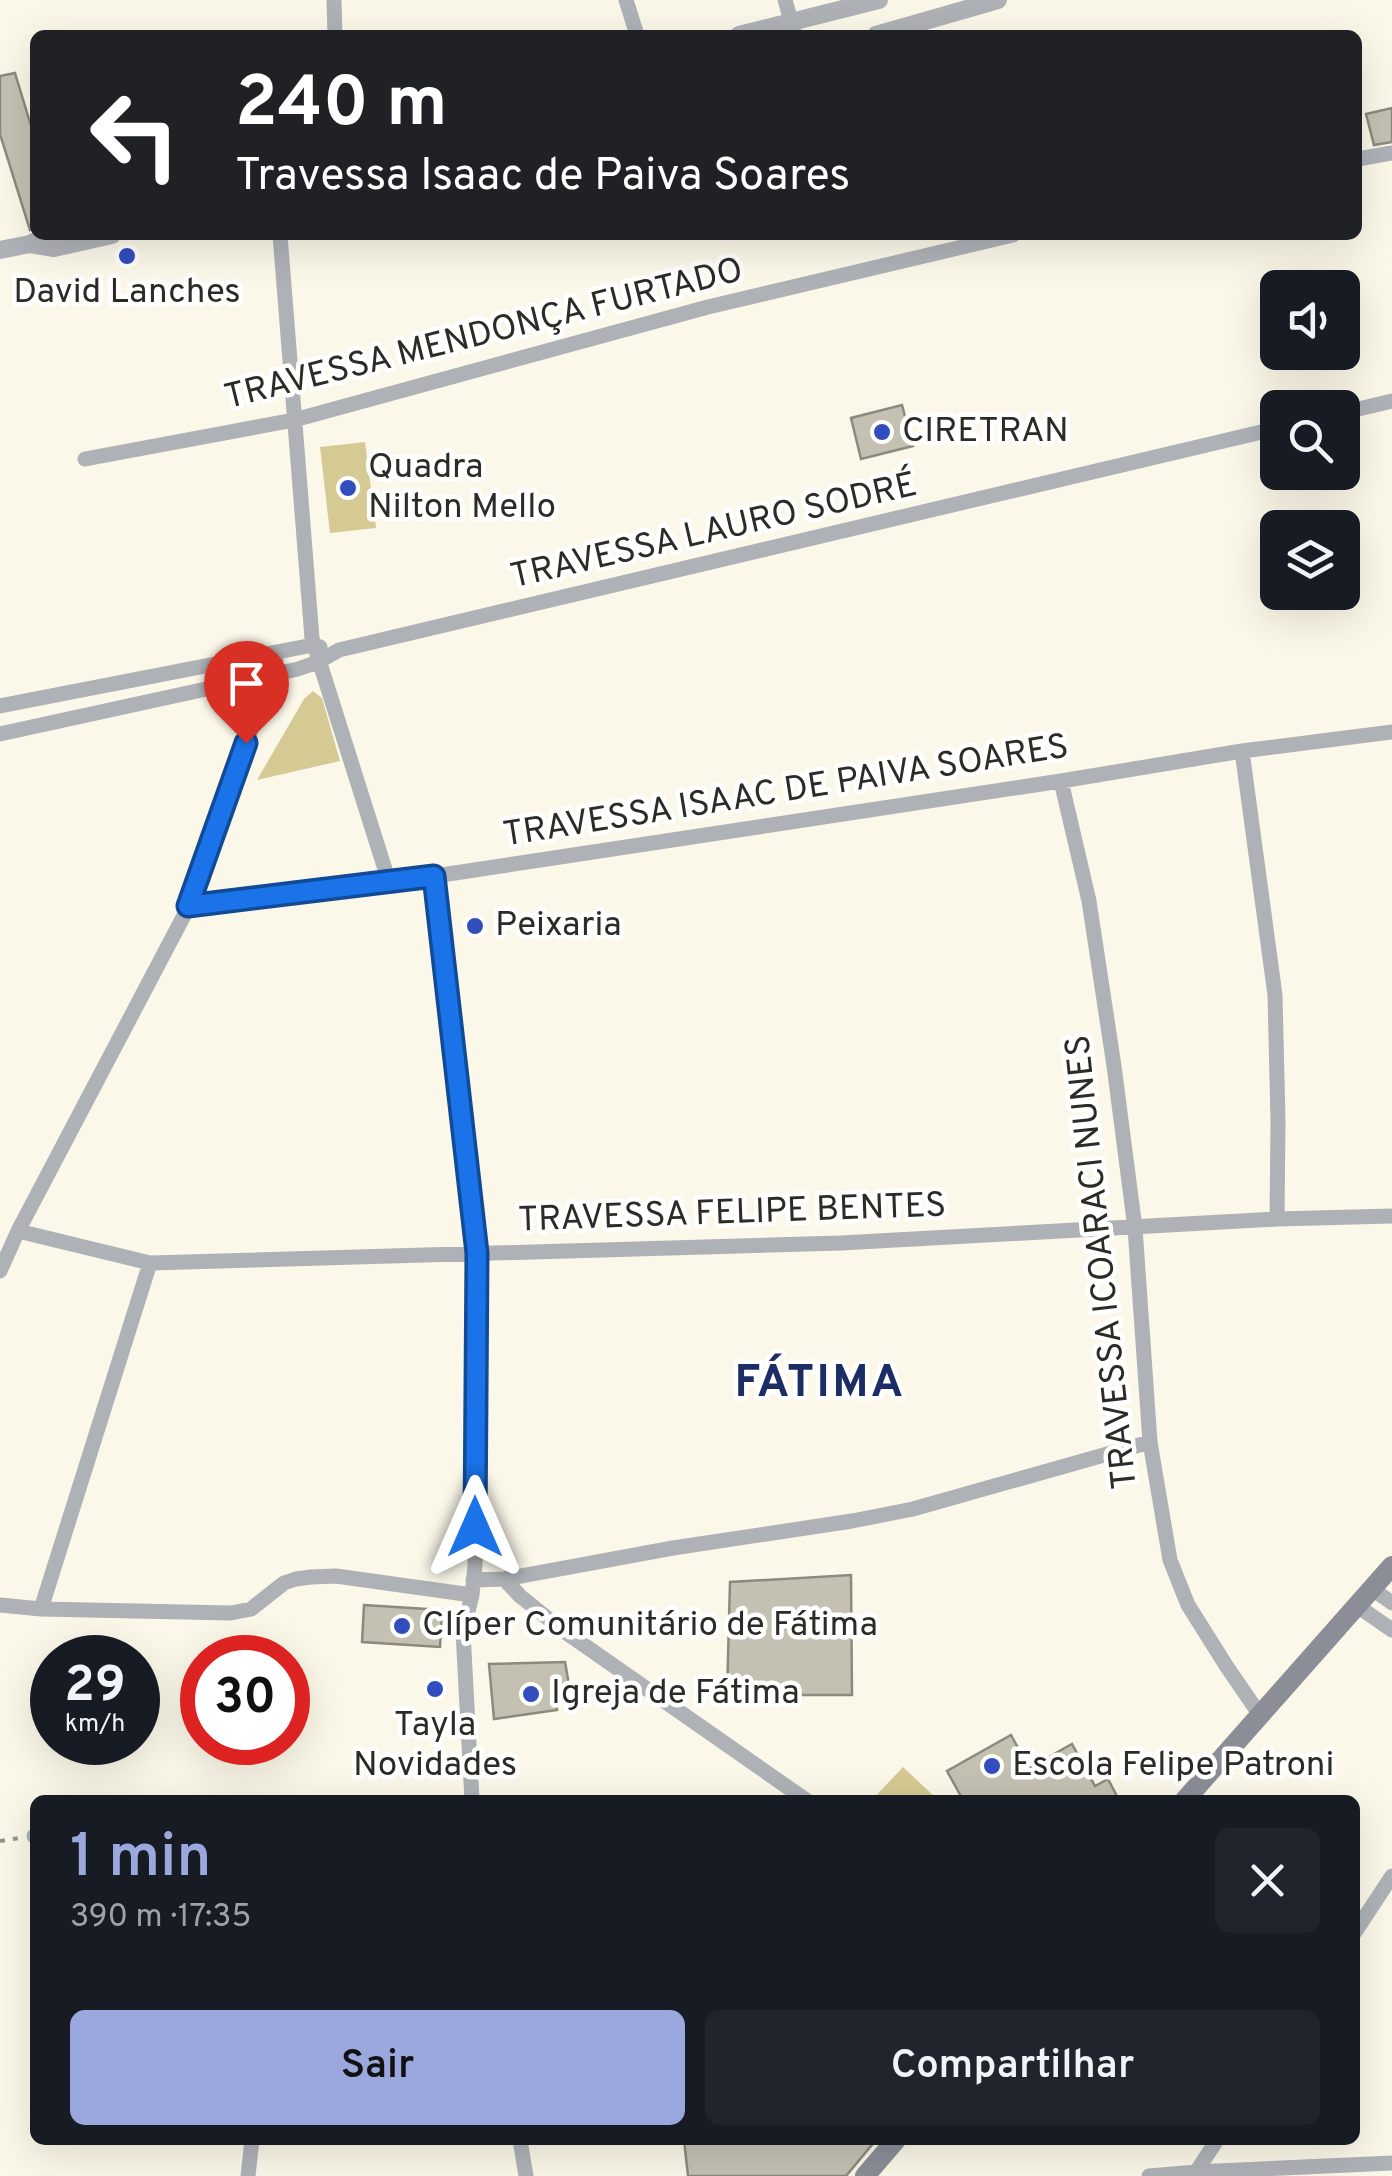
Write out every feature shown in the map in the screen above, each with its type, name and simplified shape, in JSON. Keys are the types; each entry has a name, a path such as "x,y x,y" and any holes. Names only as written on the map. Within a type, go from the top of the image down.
{"main road":[{"path":"1189,1795 1392,1566"},
{"path":"865,2176 892,2145"}],"street":[{"path":"334,0 335,30"},
{"path":"626,0 635,30"},
{"path":"785,0 793,29 879,0"},
{"path":"893,30 998,0"},
{"path":"1362,158 1392,152"},
{"path":"0,250 39,240"},
{"path":"30,244 54,248 90,240"},
{"path":"280,240 315,654 389,882"},
{"name":"TRAVESSA MENDONÇA FURTADO","path":"85,459 294,420 708,307 991,240"},
{"path":"1360,409 1392,401"},
{"name":"TRAVESSA LAURO SODRÉ","path":"0,706 278,653 338,650 1260,432"},
{"path":"0,1272 188,906 278,653"},
{"path":"0,734 298,668 315,654"},
{"name":"TRAVESSA ISAAC DE PAIVA SOARES","path":"188,906 434,876 1242,750 1392,732"},
{"path":"1242,750 1275,995 1277,1219"},
{"name":"TRAVESSA ICOARACI NUNES","path":"1061,781 1089,901 1135,1228 1150,1442 1170,1560 1188,1605 1260,1715"},
{"path":"434,876 477,1253 472,1587 464,1632 472,1795"},
{"name":"TRAVESSA FELIPE BENTES","path":"18,1231 150,1263 840,1243 1392,1216"},
{"path":"41,1609 150,1263"},
{"path":"0,1604 41,1609 244,1612 296,1579 336,1576 472,1587 504,1578 913,1508 1150,1442"},
{"path":"504,1578 561,1629 799,1795"},
{"path":"1371,1588 1392,1604"},
{"path":"1356,1605 1392,1630"},
{"path":"1360,1924 1392,1876"},
{"path":"248,2176 251,2145"},
{"path":"521,2145 526,2176"},
{"path":"1196,2172 1213,2145"},
{"path":"1149,2176 1392,2162"}],"shaded area":[{"name":"Quadra Nilton Mello","path":"365,442 376,528 330,533 320,447"},
{"path":"313,691 322,698 340,761 257,780 304,699"},
{"path":"903,1767 933,1795 877,1795"}],"building":[{"path":"15,73 30,122 30,230 0,134 0,76"},
{"path":"1392,108 1392,142 1374,145 1366,114"},
{"name":"CIRETRAN","path":"902,405 913,446 861,459 851,418"},
{"path":"851,1575 852,1695 727,1695 730,1582"},
{"name":"Clíper Comunitário de Fátima","path":"364,1605 442,1610 440,1647 362,1642"},
{"path":"565,1662 572,1702 556,1703 557,1710 494,1719 489,1664"},
{"name":"Escola Felipe Patroni","path":"1011,1735 1029,1768 1072,1744 1095,1786 1108,1779 1116,1795 960,1795 947,1771"},
{"path":"685,2145 872,2145 846,2176 688,2176"}],"place":[{"name":"David Lanches","path":"127,256"},
{"name":"CIRETRAN","path":"882,432"},
{"name":"Quadra Nilton Mello","path":"348,488"},
{"name":"Peixaria","path":"475,926"},
{"name":"Clíper Comunitário de Fátima","path":"402,1626"},
{"name":"Tayla Novidades","path":"435,1689"},
{"name":"Igreja de Fátima","path":"531,1694"},
{"name":"Escola Felipe Patroni","path":"992,1766"}],"district":[{"name":"FÁTIMA","path":"820,1384"}],"route":[{"path":"246,743 188,906 434,876 477,1253 475,1527"}]}
